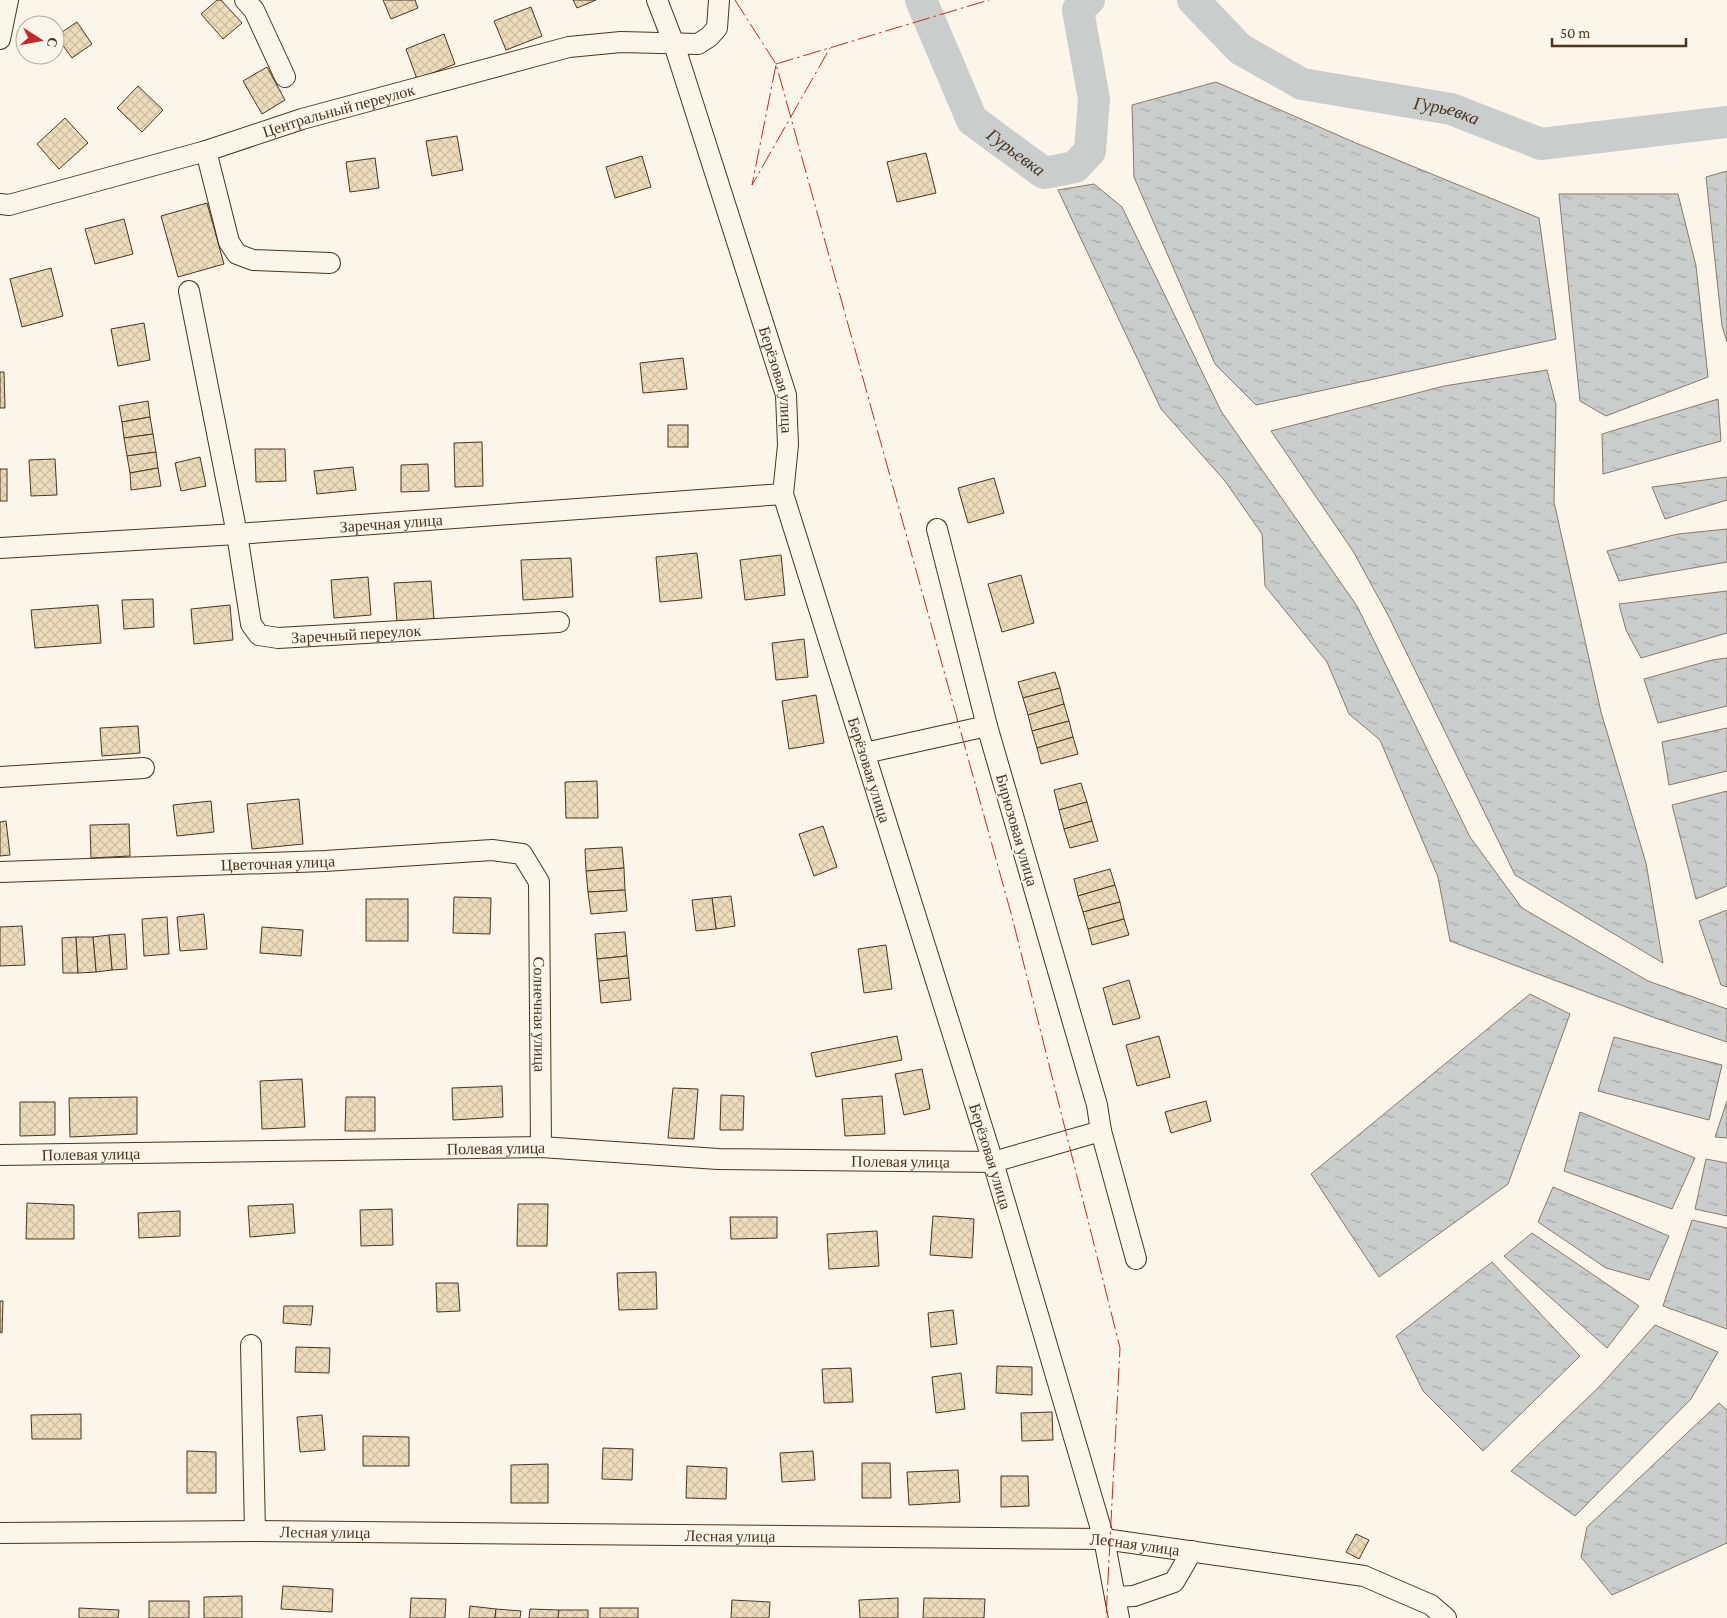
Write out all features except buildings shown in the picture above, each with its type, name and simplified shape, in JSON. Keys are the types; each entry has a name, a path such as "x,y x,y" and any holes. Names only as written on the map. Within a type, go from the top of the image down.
{"street":[{"path":"0,39 8,0"},
{"name":"Берёзовая улица","path":"657,0 674,44 786,395 788,445 783,494 993,1162 1104,1539 1119,1618"},
{"name":"Центральный переулок","path":"5,205 206,151 302,119 569,47 621,42 698,44 709,38 717,28 719,0"},
{"path":"256,3 285,77"},
{"path":"206,151 228,242 238,254 253,260 330,263"},
{"path":"190,291 237,534"},
{"name":"Заречная улица","path":"0,548 237,534 783,494"},
{"name":"Бирюзовая улица","path":"937,529 987,726 1097,1105 1101,1131 1136,1259"},
{"name":"Заречный переулок","path":"237,534 251,624 259,636 278,638 559,622"},
{"path":"865,753 987,726"},
{"path":"0,777 144,768"},
{"name":"Цветочная улица","path":"0,872 325,860 492,850 522,854 539,882"},
{"name":"Солнечная улица","path":"539,882 541,1147"},
{"path":"993,1162 1101,1131"},
{"name":"Полевая улица","path":"0,1155 541,1147 718,1159 993,1162"},
{"path":"251,1345 255,1531"},
{"name":"Лесная улица","path":"0,1533 255,1531 1104,1539 1364,1576 1431,1605 1446,1618"},
{"path":"1115,1597 1134,1596 1174,1582 1192,1551"}],"water":[{"path":"1216,82 1356,143 1539,218 1556,339 1256,405 1215,364 1134,177 1132,105"},
{"path":"1727,171 1727,342 1722,326 1706,177"},
{"path":"1094,184 1122,207 1221,411 1357,606 1470,837 1522,908 1648,981 1727,1009 1727,1042 1658,1019 1450,941 1438,877 1380,740 1349,714 1327,662 1265,586 1262,534 1225,481 1161,409 1058,190"},
{"path":"1559,194 1678,194 1696,266 1708,377 1606,416 1580,401"},
{"path":"1547,370 1556,405 1554,502 1601,712 1646,863 1663,963 1515,875 1389,617 1353,551 1271,431 1444,386"},
{"path":"1718,399 1721,441 1603,474 1602,434"},
{"path":"1727,477 1727,500 1665,519 1652,487"},
{"path":"1727,529 1727,562 1619,581 1607,551 1678,534"},
{"path":"1727,591 1727,633 1641,658 1626,630 1619,604"},
{"path":"1727,658 1727,706 1658,723 1644,679 1712,660"},
{"path":"1727,728 1727,771 1669,785 1662,742"},
{"path":"1727,791 1727,886 1696,899 1672,805"},
{"path":"1727,910 1727,987 1721,985 1699,921"},
{"path":"1530,994 1570,1014 1508,1184 1379,1277 1311,1174"},
{"path":"1614,1037 1722,1065 1709,1120 1598,1091"},
{"path":"1727,1101 1727,1138 1715,1137"},
{"path":"1580,1112 1695,1158 1672,1209 1564,1171"},
{"path":"1706,1159 1727,1163 1727,1216 1695,1209"},
{"path":"1553,1187 1669,1236 1649,1280 1606,1268 1538,1222"},
{"path":"1692,1220 1727,1228 1727,1329 1663,1306"},
{"path":"1532,1233 1639,1306 1607,1348 1504,1256"},
{"path":"1492,1262 1580,1356 1483,1451 1423,1391 1396,1336"},
{"path":"1655,1325 1718,1352 1691,1399 1575,1516 1511,1471 1599,1387"},
{"path":"1719,1403 1727,1410 1727,1543 1612,1595 1581,1557 1587,1527"}],"waterway":[{"name":"Гурьевка","path":"921,0 972,120 1044,173 1075,167 1090,151 1094,99 1078,10 1089,0"},
{"name":"Гурьевка","path":"1193,0 1240,49 1302,84 1451,109 1541,144 1727,122"}],"power":[{"path":"735,0 776,64 1012,917 1120,1348 1106,1618"},
{"path":"776,64 989,0"},
{"path":"776,65 752,185 830,48"}]}
